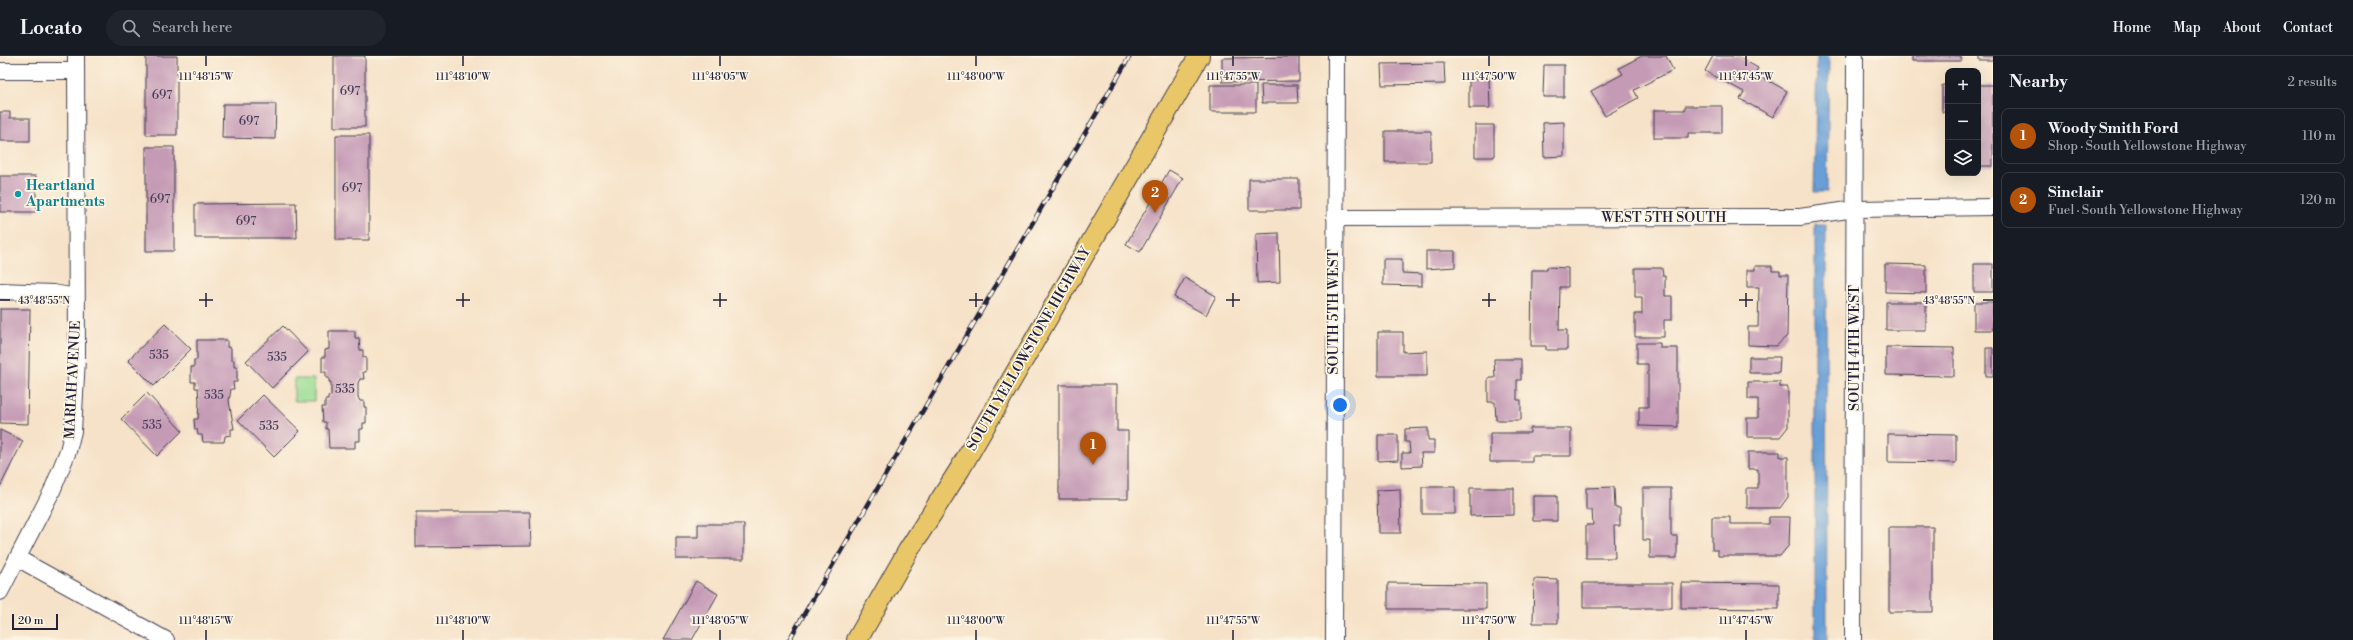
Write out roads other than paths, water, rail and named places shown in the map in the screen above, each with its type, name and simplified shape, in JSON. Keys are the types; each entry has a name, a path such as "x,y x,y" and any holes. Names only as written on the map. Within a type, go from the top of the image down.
{"main road":[{"name":"SOUTH YELLOWSTONE HIGHWAY","path":"857,640 908,551 960,469 1199,56"}],"street":[{"name":"SOUTH 5TH WEST","path":"1334,640 1336,56"},
{"name":"SOUTH 4TH WEST","path":"1853,640 1856,209 1855,56"},
{"path":"0,71 76,63"},
{"name":"MARIAH AVENUE","path":"0,592 52,491 68,451 73,431 77,358 76,63"},
{"name":"WEST 5TH SOUTH","path":"1335,218 1800,217 1856,209 1993,207"},
{"path":"0,292 53,293 76,297"},
{"path":"17,558 166,640"}],"water":[{"path":"1817,56 1829,56 1827,192 1814,192"},
{"path":"1815,224 1826,224 1827,640 1815,640"}],"railway":[{"path":"789,640 1130,56"}],"place":[{"name":"Heartland Apartments","path":"18,194"},
{"name":"Sinclair","path":"1155,213"},
{"name":"Woody Smith Ford","path":"1093,465"}]}
